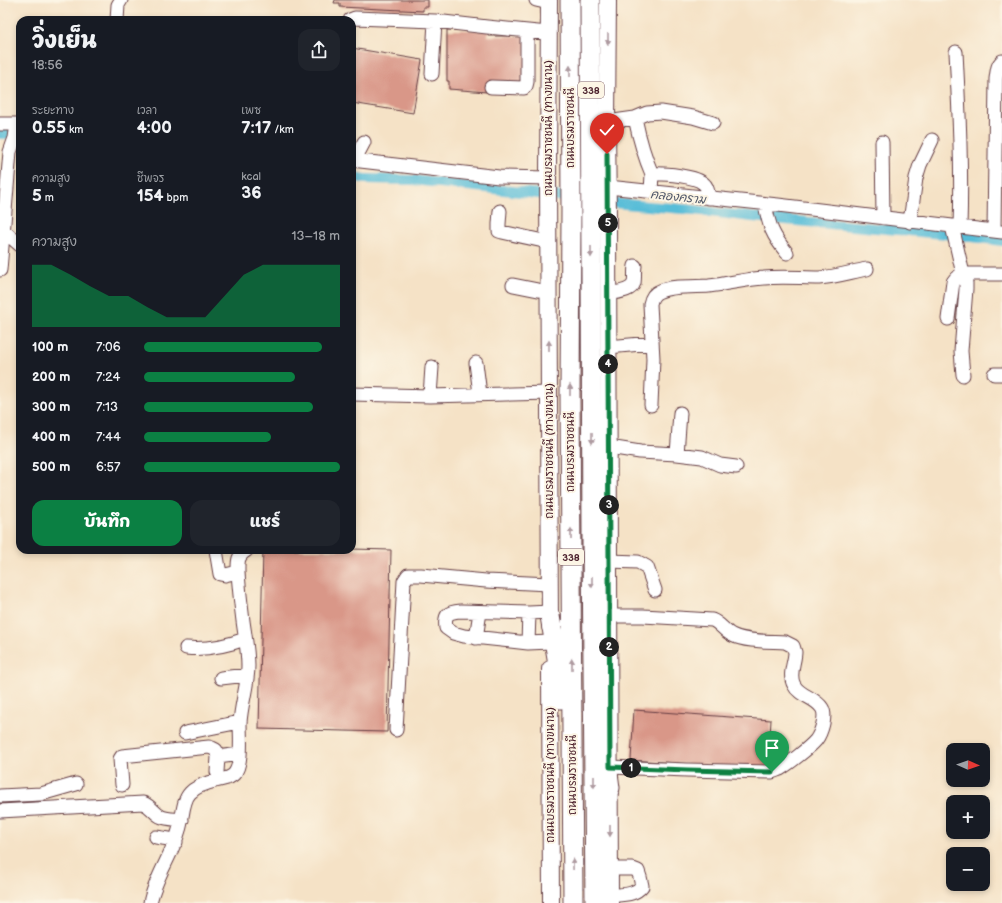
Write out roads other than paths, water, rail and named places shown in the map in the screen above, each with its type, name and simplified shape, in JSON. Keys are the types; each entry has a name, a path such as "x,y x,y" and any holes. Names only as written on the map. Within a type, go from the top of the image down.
{"highway":[{"name":"ถนนบรมราชชนนี","path":"570,0 570,395 573,903"},
{"name":"ถนนบรมราชชนนี","path":"590,0 602,186 600,216 593,638 605,901"},
{"path":"550,614 557,658 564,737 572,771"},
{"path":"593,638 605,755 610,788"}],"main road":[{"name":"338","path":"602,186 607,122 608,0"},
{"name":"ถนนบรมราชชนนี (ทางขนาน)","path":"544,1 548,33 551,903"},
{"name":"338","path":"600,216 608,294 610,869 605,901"}],"street":[{"path":"117,16 120,0"},
{"path":"356,18 435,21 548,33"},
{"path":"432,74 435,21"},
{"path":"491,87 524,88 526,86 527,31"},
{"path":"956,52 961,194 955,231 966,283 961,351 963,375"},
{"path":"602,186 709,198 766,212 883,218 955,231 998,232 999,139 996,79 997,68 999,63 1002,61"},
{"path":"607,122 661,112 693,117 713,123"},
{"path":"635,118 641,144 652,174 651,192"},
{"path":"0,124 16,128"},
{"path":"0,270 10,152 16,131"},
{"path":"910,222 916,178 920,165 932,140"},
{"path":"356,156 364,142"},
{"path":"882,142 883,218"},
{"path":"356,161 499,177 548,179"},
{"path":"652,174 671,174 703,182 707,187 709,198"},
{"path":"500,211 498,224 499,231 548,242"},
{"path":"766,212 777,240 787,252"},
{"path":"4,231 16,242"},
{"path":"608,294 627,290 631,287 634,282 635,266"},
{"path":"650,405 653,359 650,304 654,295 658,292 668,289 710,286 763,278 819,278 867,269"},
{"path":"948,319 953,282 956,278 963,274 1002,274"},
{"path":"513,285 548,292"},
{"path":"608,347 652,343"},
{"path":"476,363 480,394"},
{"path":"430,396 432,367"},
{"path":"356,394 430,396 549,393"},
{"path":"677,454 680,413"},
{"path":"609,446 640,452 702,457 720,465 736,467"},
{"path":"217,554 220,574 225,575 238,572"},
{"path":"150,903 155,884 176,842 187,797 198,787 228,778 234,774 238,764 240,754 241,708 248,666 238,572 239,554"},
{"path":"609,561 638,562 647,567 655,590"},
{"path":"396,730 404,581 408,575 550,584"},
{"path":"550,614 461,611 453,612 447,615 444,620 446,628 453,633 464,636 528,643 550,642"},
{"path":"476,638 480,612"},
{"path":"528,643 529,613"},
{"path":"609,616 643,616 712,620 717,622 726,632 734,636 748,640 790,643 795,652 792,677 793,684 797,690 813,700 824,712 824,719 816,739 806,750 779,770 772,772 610,767"},
{"path":"186,648 197,649 215,647 228,645 245,639"},
{"path":"221,678 247,675"},
{"path":"185,733 240,722"},
{"path":"122,785 120,760 122,756 209,747 216,750 218,757 217,772"},
{"path":"218,757 240,754"},
{"path":"0,796 41,794 76,784"},
{"path":"0,811 143,803 152,808 161,817 182,820"},
{"path":"156,836 176,842"},
{"path":"605,901 631,893 638,890 642,886 638,871 633,869 610,869"}],"waterway":[{"name":"คลองคราม","path":"0,134 16,134"},
{"name":"คลองคราม","path":"356,177 365,179 413,180 574,198"},
{"name":"คลองคราม","path":"602,202 965,236 1002,241"}]}
